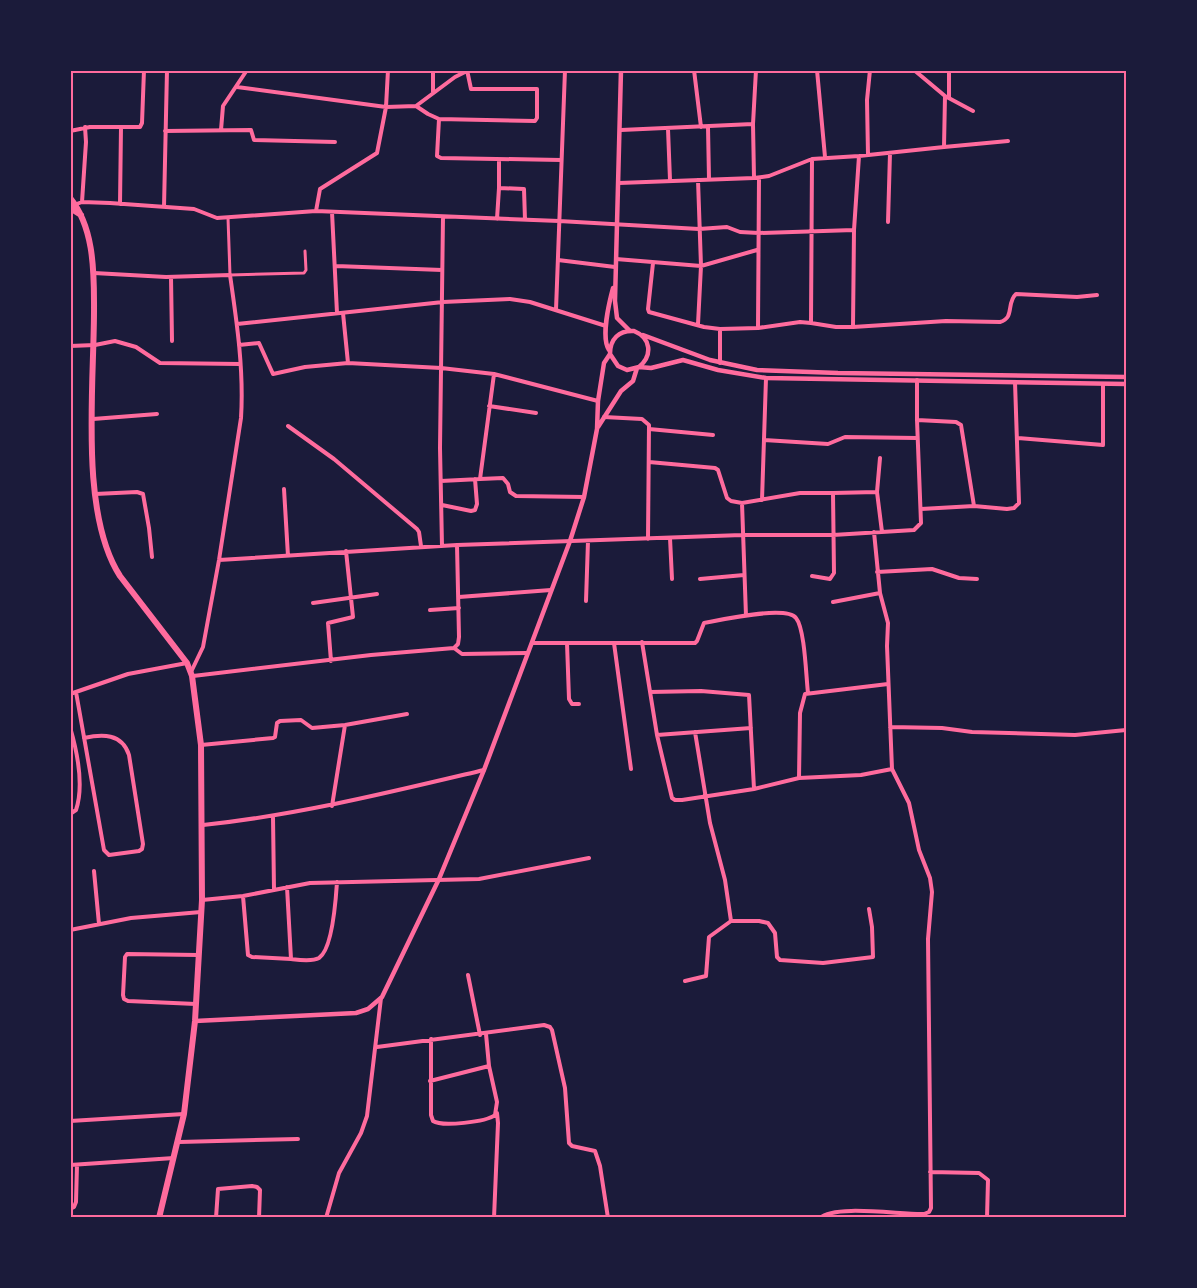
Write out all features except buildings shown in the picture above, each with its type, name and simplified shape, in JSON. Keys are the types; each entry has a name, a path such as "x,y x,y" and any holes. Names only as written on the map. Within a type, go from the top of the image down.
{"main road":[{"path":"70,198 74,207 82,215 94,273 95,494 102,535 111,561 120,576 187,663 192,674 201,745 202,900 195,1021 179,1142 159,1218"}],"street":[{"path":"70,131 142,125 144,70"},
{"path":"164,207 167,70"},
{"path":"221,130 223,106 247,70"},
{"path":"316,211 320,189 377,153 386,107 388,70"},
{"path":"433,70 433,92"},
{"path":"556,310 565,70"},
{"path":"621,70 621,130 615,267 616,315 618,320 630,330 720,363 767,370 1126,377"},
{"path":"694,70 701,127"},
{"path":"756,70 753,124 759,233 757,250 758,328"},
{"path":"817,70 825,157"},
{"path":"868,155 867,100 870,70"},
{"path":"914,70 947,97 973,111"},
{"path":"944,147 949,70"},
{"path":"237,87 386,107 416,106 439,119 533,122 537,118 537,89 471,89 467,71 433,92 416,106"},
{"path":"439,119 437,156 439,157 561,160"},
{"path":"621,130 753,124"},
{"path":"120,204 121,127"},
{"path":"708,127 709,179"},
{"path":"85,128 86,142 74,207 120,204 194,209 217,218 316,211 699,229 727,227 740,232 759,233 854,230"},
{"path":"668,129 670,180"},
{"path":"165,131 250,130 254,140 335,142"},
{"path":"619,183 756,178 812,159 825,157 859,156 1008,141"},
{"path":"888,222 890,153"},
{"path":"853,327 854,230 859,156"},
{"path":"811,323 812,159"},
{"path":"498,219 499,160"},
{"path":"698,180 701,266 698,324"},
{"path":"499,188 524,189 525,220"},
{"path":"332,212 340,313 348,363"},
{"path":"442,546 443,217"},
{"path":"228,218 230,276 239,345 241,418 203,647 192,674 454,648 462,654 527,653"},
{"path":"616,260 701,266 757,250"},
{"path":"94,273 171,277 304,273 306,270 305,251"},
{"path":"558,260 615,267"},
{"path":"653,263 649,312 720,329 758,328 800,321 836,327 946,321 1004,321 1010,314 1012,298 1016,294 1077,297 1097,295"},
{"path":"336,266 442,270"},
{"path":"171,277 172,341"},
{"path":"615,280 610,299 605,341 618,366 627,369 651,368 683,360 727,372 766,378 1126,384"},
{"path":"237,324 443,302 520,299 607,326"},
{"path":"720,329 720,363"},
{"path":"326,1218 339,1173 361,1133 367,1116 382,997 440,879 484,770 570,541 584,497 597,429 598,401 604,363 610,352 610,344 616,335 630,330"},
{"path":"597,429 621,391 633,381 638,367 644,363 649,351 646,339 641,335"},
{"path":"70,346 115,341 142,350 165,364 240,364"},
{"path":"239,345 259,344 273,374 305,367 348,363 441,368 494,374 598,401"},
{"path":"907,373 907,381"},
{"path":"219,560 421,546 742,535 833,535 916,529 921,523 917,438 918,373"},
{"path":"442,505 475,510 494,374"},
{"path":"762,500 766,378"},
{"path":"921,509 974,506 1007,509 1014,508 1019,503 1015,382"},
{"path":"1018,438 1103,445 1103,384"},
{"path":"489,406 536,413"},
{"path":"93,419 157,414"},
{"path":"603,417 642,419 648,422 648,539"},
{"path":"917,420 956,422 961,425 974,506"},
{"path":"288,426 334,459 417,529 421,546"},
{"path":"649,429 713,435"},
{"path":"764,440 828,444 845,437 917,438"},
{"path":"880,458 878,492 882,532"},
{"path":"648,462 715,468 718,470 727,498 742,503 800,493 878,492"},
{"path":"441,481 503,478 510,492 516,496 584,497"},
{"path":"284,489 288,556"},
{"path":"95,494 137,492 143,494 152,557"},
{"path":"812,576 831,579 833,577 833,493"},
{"path":"742,503 746,616"},
{"path":"820,1218 826,1213 835,1212 866,1211 909,1215 928,1213 931,1208 928,939 933,892 919,850 909,803 892,769 888,623 880,593 874,532"},
{"path":"670,538 672,579"},
{"path":"586,602 588,541"},
{"path":"454,648 458,644 459,637 456,545"},
{"path":"331,661 327,625 352,618 346,551"},
{"path":"877,572 932,568 959,578 977,579"},
{"path":"700,579 744,575"},
{"path":"459,597 551,591"},
{"path":"833,602 880,593"},
{"path":"313,603 377,594"},
{"path":"430,610 459,608"},
{"path":"531,643 695,643 704,623 783,613 796,617 802,642 808,693"},
{"path":"642,642 657,735 672,798 678,801 754,789 799,778 861,775 892,769"},
{"path":"567,643 569,699 572,704 579,704"},
{"path":"614,643 631,769"},
{"path":"84,738 108,735 119,740 128,750 143,844 139,851 111,855 105,852 84,738 73,693 128,674 187,663"},
{"path":"799,778 800,713 804,696 808,693 888,684"},
{"path":"650,692 701,691 747,694 751,699 754,789"},
{"path":"201,745 273,738 276,736 277,723 280,721 301,720 310,728 345,725 407,714"},
{"path":"332,806 345,725"},
{"path":"70,727 77,768 78,795 76,810 70,814"},
{"path":"890,727 1075,735 1126,730"},
{"path":"657,735 751,728"},
{"path":"695,732 710,823 725,880 731,921"},
{"path":"203,825 273,817 332,806 484,770"},
{"path":"273,817 274,890"},
{"path":"202,900 337,882 479,879 589,858"},
{"path":"94,871 99,924"},
{"path":"243,896 248,955 314,960 324,953 333,918 337,882"},
{"path":"287,887 291,959"},
{"path":"685,981 706,976 709,937 731,921 759,921 770,924 775,933 777,957 780,960 823,963 873,957 869,909"},
{"path":"70,930 99,924 201,912"},
{"path":"196,1004 126,1001 123,998 123,986 127,954 198,955"},
{"path":"468,975 480,1035"},
{"path":"195,1021 356,1013 368,1009 382,997"},
{"path":"376,1047 544,1025 551,1028 565,1088 568,1141 572,1146 596,1152 608,1218"},
{"path":"486,1034 489,1066 497,1102 498,1123 494,1218"},
{"path":"431,1039 430,1082 433,1121 438,1125 490,1119 497,1112"},
{"path":"430,1082 489,1066"},
{"path":"70,1121 184,1114"},
{"path":"179,1142 298,1138"},
{"path":"70,1166 175,1158"},
{"path":"70,1209 75,1207 76,1202 77,1165"},
{"path":"930,1173 979,1173 985,1176 988,1183 987,1218"},
{"path":"216,1218 218,1189 252,1186 260,1190 259,1218"}]}
